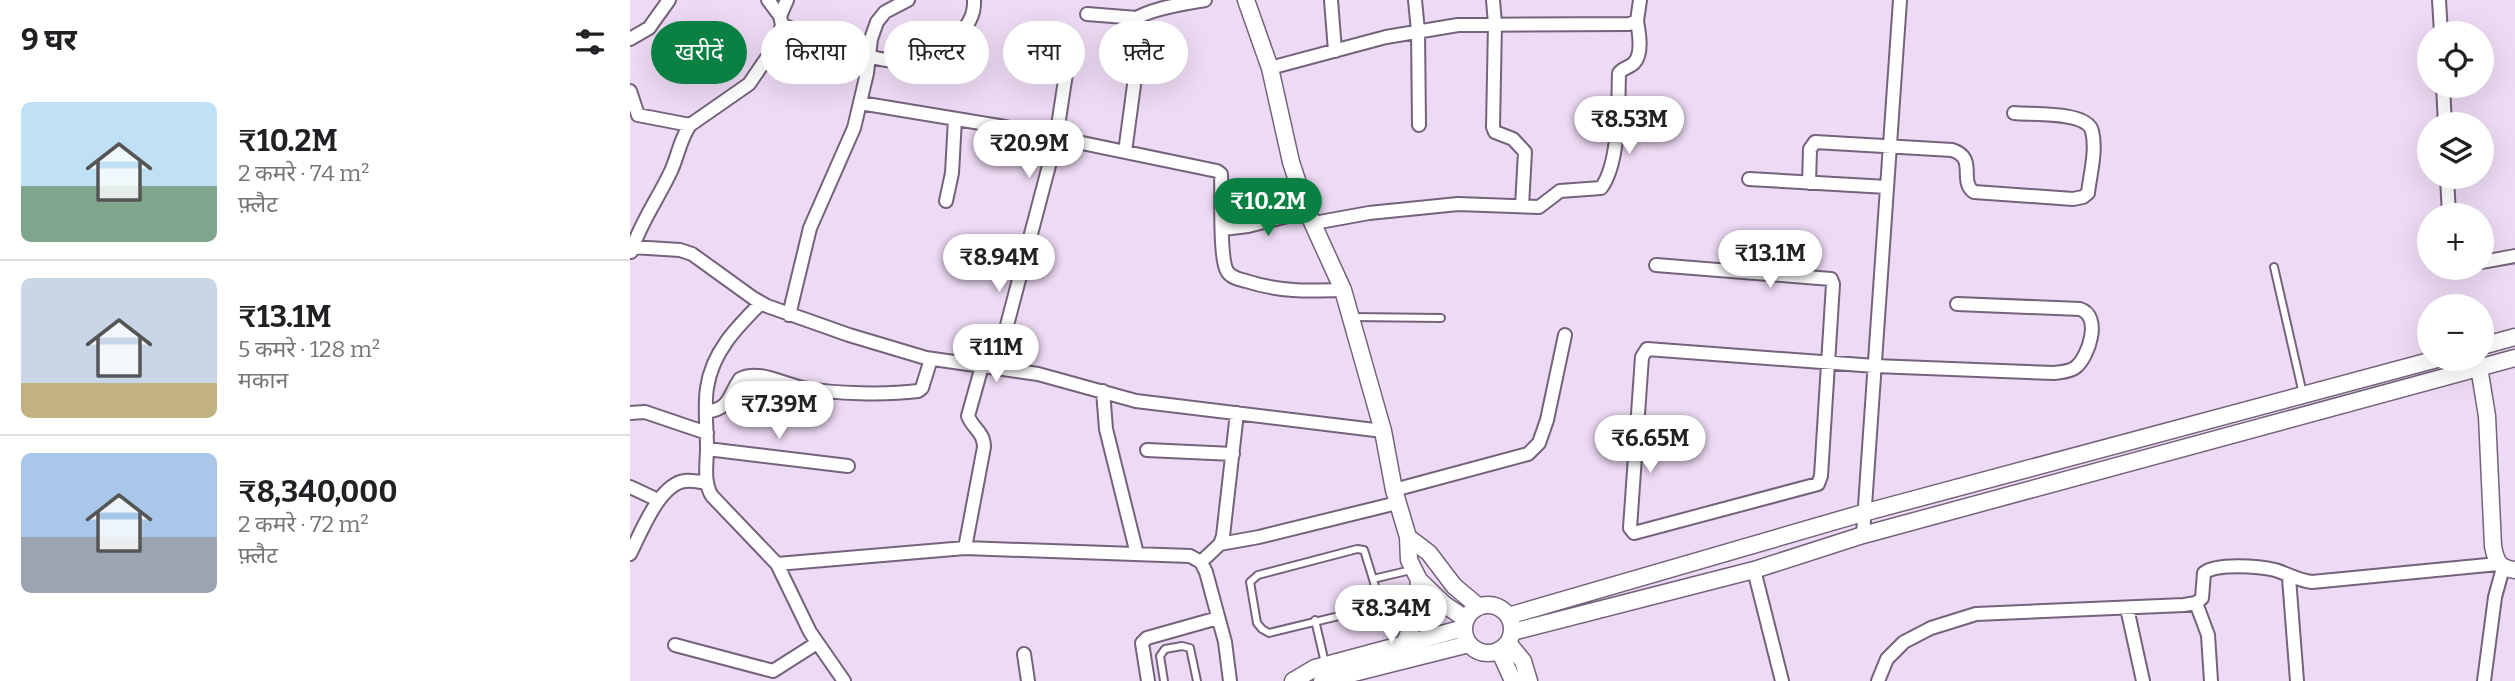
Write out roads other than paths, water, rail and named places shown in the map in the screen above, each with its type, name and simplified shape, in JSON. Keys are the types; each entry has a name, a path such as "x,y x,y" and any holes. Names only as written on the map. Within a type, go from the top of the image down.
{"main road":[{"path":"1246,0 1270,68 1290,162 1343,290 1383,431 1395,497 1408,537 1409,560 1416,574 1465,624 1469,644"},
{"path":"2494,343 2515,337"},
{"path":"2494,363 2515,358"},
{"path":"1293,681 1315,668 1324,673 1469,644 1483,653 1507,635 1863,513 2417,365"},
{"path":"1507,635 1754,570 1863,535 2464,371"},
{"path":"2480,371 2487,416 2493,546 2505,567"},
{"path":"1408,537 1429,553 1454,586 1479,607"},
{"path":"1404,644 1415,619 1416,574"},
{"path":"1324,673 1465,624 1471,612 1479,607 1495,607 1507,635 1523,661 1530,681"},
{"path":"1507,635 1507,679"}],"street":[{"path":"630,39 649,28 669,0"},
{"path":"768,0 781,20"},
{"path":"787,0 781,20 781,34 749,84 690,125 684,134 672,168 643,221 631,251 680,250 692,254 761,303 789,315 931,359 1038,374 1136,401 1383,431"},
{"path":"870,48 877,22 886,12 908,0"},
{"path":"870,56 901,62 919,62 938,56 956,41 970,21 974,0"},
{"path":"1087,14 1137,18 1159,10 1205,0"},
{"path":"1331,0 1335,51"},
{"path":"1415,0 1419,125"},
{"path":"1493,0 1493,127 1495,132 1513,139 1525,152 1522,206"},
{"path":"1223,229 1311,217 1458,204 1539,207 1560,191 1601,188 1605,183 1614,149 1619,73 1622,68 1634,63 1637,57 1640,0"},
{"path":"1863,535 1900,0"},
{"path":"2439,0 2440,21"},
{"path":"1134,21 1137,18"},
{"path":"1270,68 1386,37 1458,25 1629,24 1637,21"},
{"path":"789,315 810,228 854,128 864,84"},
{"path":"996,367 1056,139 1064,84"},
{"path":"1125,152 1134,85"},
{"path":"630,91 638,115 690,125"},
{"path":"860,103 1217,170 1221,174 1226,269 1231,276 1288,291 1343,290"},
{"path":"1809,183 1810,149 1815,142 1952,150 1961,153 1965,159 1968,186 1974,192 2083,197 2088,193 2093,147 2092,131 2088,124 2082,119 2070,117 2014,113"},
{"path":"946,201 952,173 955,119"},
{"path":"1749,179 1887,187"},
{"path":"2494,260 2515,256"},
{"path":"1656,265 1830,279 1833,284 1828,363 1821,476 1818,484 1634,533 1630,528 1641,370 1642,357 1647,349 1828,363 1875,366 2054,373 2069,371 2077,366 2086,350 2093,327 2092,317 2080,309 1957,304"},
{"path":"761,303 733,332 716,359 707,388 707,483 712,496 776,564 817,643 844,681"},
{"path":"1220,544 1259,537 1528,454 1539,443 1547,420 1565,335"},
{"path":"706,412 720,410 726,406 740,379 753,375 802,388 831,392 918,391 922,388 931,359"},
{"path":"965,548 984,447 981,433 971,424 968,416 982,366"},
{"path":"1103,391 1105,429 1137,554"},
{"path":"630,413 645,412 707,433"},
{"path":"1201,562 1220,544 1223,536 1237,413"},
{"path":"707,449 848,466"},
{"path":"1147,450 1233,454"},
{"path":"630,554 658,500 672,486 684,481 707,483"},
{"path":"630,487 658,500"},
{"path":"776,564 965,548 1190,556 1201,562 1206,572 1225,642 1230,681"},
{"path":"1878,681 1887,659 1904,642 1931,628 1976,614 2174,607 2196,603 2203,598 2204,573 2215,566 2266,569 2289,578 2312,582 2505,567 2495,597 2484,681"},
{"path":"1754,570 1782,681"},
{"path":"2289,578 2297,681"},
{"path":"2196,603 2208,635 2211,681"},
{"path":"2127,608 2143,681"},
{"path":"1148,681 1141,650 1142,643 1147,638 1218,618"},
{"path":"675,645 773,671 817,643"},
{"path":"1024,654 1028,681"}],"lane":[{"path":"2274,267 2304,396"},
{"path":"1350,317 1441,318"},
{"path":"1357,549 1364,550 1367,554 1373,579 1377,595 1374,606 1277,632 1269,633 1257,623 1250,582 1258,575 1357,549"},
{"path":"1373,579 1416,574"},
{"path":"1315,620 1324,673"},
{"path":"1164,681 1160,656 1165,649 1182,646 1190,648 1193,653 1198,681"}]}
